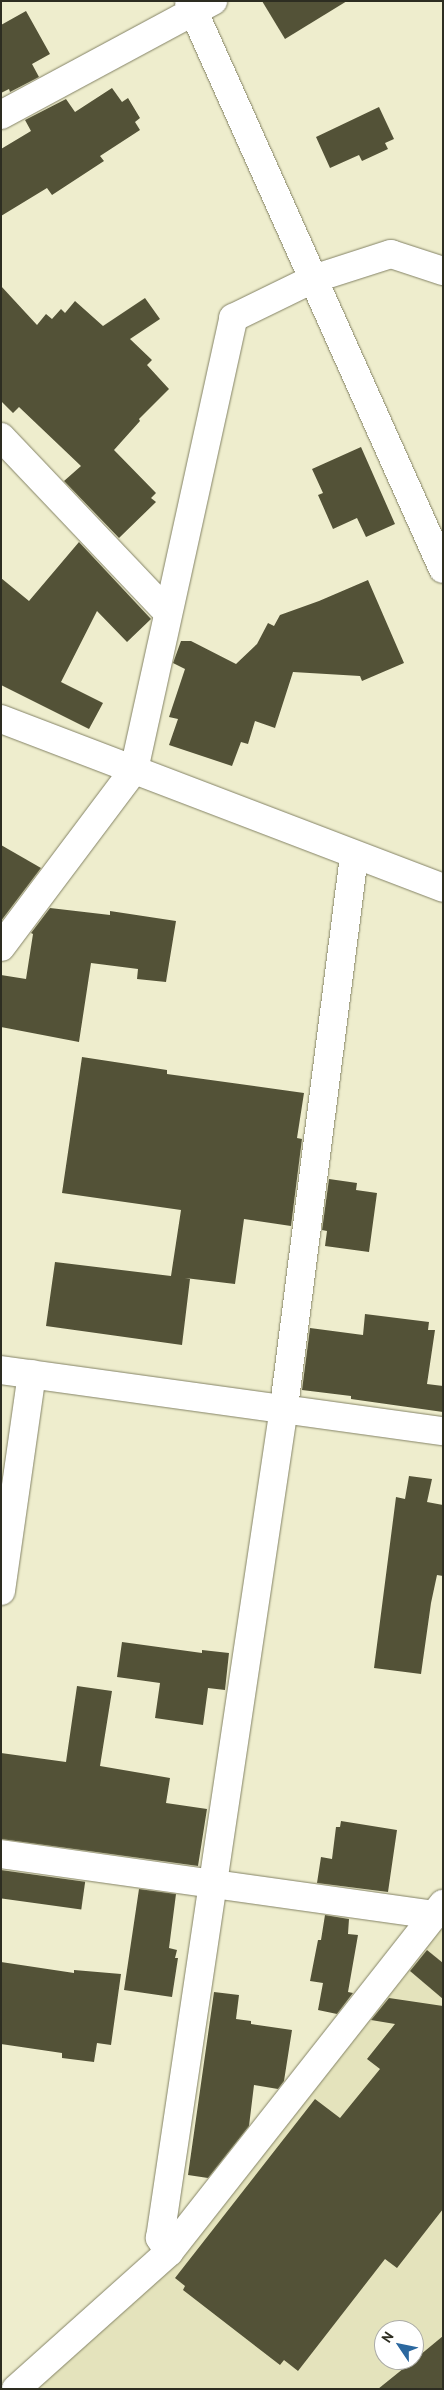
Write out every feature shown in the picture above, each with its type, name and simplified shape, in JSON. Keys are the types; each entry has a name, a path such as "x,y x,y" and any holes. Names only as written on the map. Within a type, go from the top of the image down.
{"street":[{"path":"1,115 199,5 313,279 443,569"},
{"path":"1,947 134,770 167,612 233,318 313,279 392,254 443,271"},
{"path":"1,437 167,612"},
{"path":"1,719 354,856 443,888"},
{"path":"169,2252 160,2238 211,1885 284,1407 354,856"},
{"path":"1,1370 284,1407 443,1431"},
{"path":"1,1591 32,1374"},
{"path":"1,1854 211,1885 439,1910"},
{"path":"16,2389 169,2252 439,1910"}],"shaded area":[{"path":"443,1926 443,2389 34,2389"}],"building":[{"path":"262,1 347,1 285,39"},
{"path":"26,11 50,54 32,64 39,77 10,92 9,89 1,93 1,25"},
{"path":"112,88 122,102 128,98 140,118 135,122 140,130 100,156 104,161 52,195 47,188 1,216 1,149 31,131 25,120 66,99 75,112"},
{"path":"379,107 394,139 385,143 388,149 362,161 359,155 330,168 316,137"},
{"path":"1,286 37,325 46,314 52,319 61,309 65,313 75,301 103,326 145,298 160,319 130,339 152,360 147,365 169,389 139,419 140,421 114,450 156,493 151,498 156,502 119,538 64,481 81,466 19,407 13,413 1,401"},
{"path":"361,447 395,524 366,537 357,518 333,529 318,495 323,493 312,469"},
{"path":"79,542 151,619 127,642 97,611 61,682 103,703 89,729 1,685 1,578 29,601"},
{"path":"368,580 404,663 362,681 360,676 293,672 275,728 255,721 248,744 241,742 232,766 169,745 178,719 169,717 185,669 173,663 181,641 191,641 236,664 257,644 268,623 274,626 280,615"},
{"path":"1,845 41,868 1,921"},
{"path":"50,908 110,915 110,911 176,921 166,982 137,979 138,969 91,963 79,1042 1,1027 1,975 26,979 33,934 31,933"},
{"path":"82,1057 167,1070 167,1074 304,1093 297,1138 302,1139 291,1226 244,1219 235,1284 185,1278 190,1279 182,1345 46,1326 55,1262 171,1276 181,1210 62,1193"},
{"path":"329,1179 357,1183 356,1190 377,1193 369,1252 325,1246 327,1231 322,1230"},
{"path":"365,1314 429,1322 428,1330 435,1330 427,1384 443,1386 443,1412 351,1399 351,1396 302,1390 310,1328 363,1335"},
{"path":"409,1476 432,1479 427,1502 443,1505 443,1576 437,1575 421,1674 374,1668 396,1497 405,1499"},
{"path":"122,1642 202,1653 202,1650 229,1653 225,1690 208,1688 203,1725 155,1718 160,1683 117,1677"},
{"path":"77,1686 112,1691 100,1766 170,1778 166,1803 207,1809 198,1866 1,1839 1,1753 66,1762"},
{"path":"341,1821 397,1830 388,1892 317,1883 321,1857 332,1859 336,1827 340,1827"},
{"path":"1,1870 85,1882 81,1910 1,1898"},
{"path":"139,1889 176,1894 169,1948 177,1950 175,1958 178,1958 172,1997 124,1990"},
{"path":"325,1915 349,1919 348,1934 358,1935 348,1992 353,1993 337,2014 318,2010 323,1983 310,1981 318,1940 321,1940"},
{"path":"427,1950 443,1963 443,1999 410,1971"},
{"path":"1,1962 74,1973 74,1970 121,1974 111,2045 97,2043 94,2062 62,2058 62,2053 1,2044"},
{"path":"214,1992 239,1995 236,2019 251,2021 251,2024 292,2030 284,2081 278,2089 254,2085 249,2126 208,2178 188,2175"},
{"path":"389,1998 443,2006 443,2209 397,2268 385,2259 298,2371 284,2360 280,2365 183,2290 185,2286 175,2278 315,2099 340,2118 380,2069 367,2059 395,2024 371,2020"},
{"path":"443,2336 443,2389 378,2389 402,2370 424,2370 424,2352"}]}
